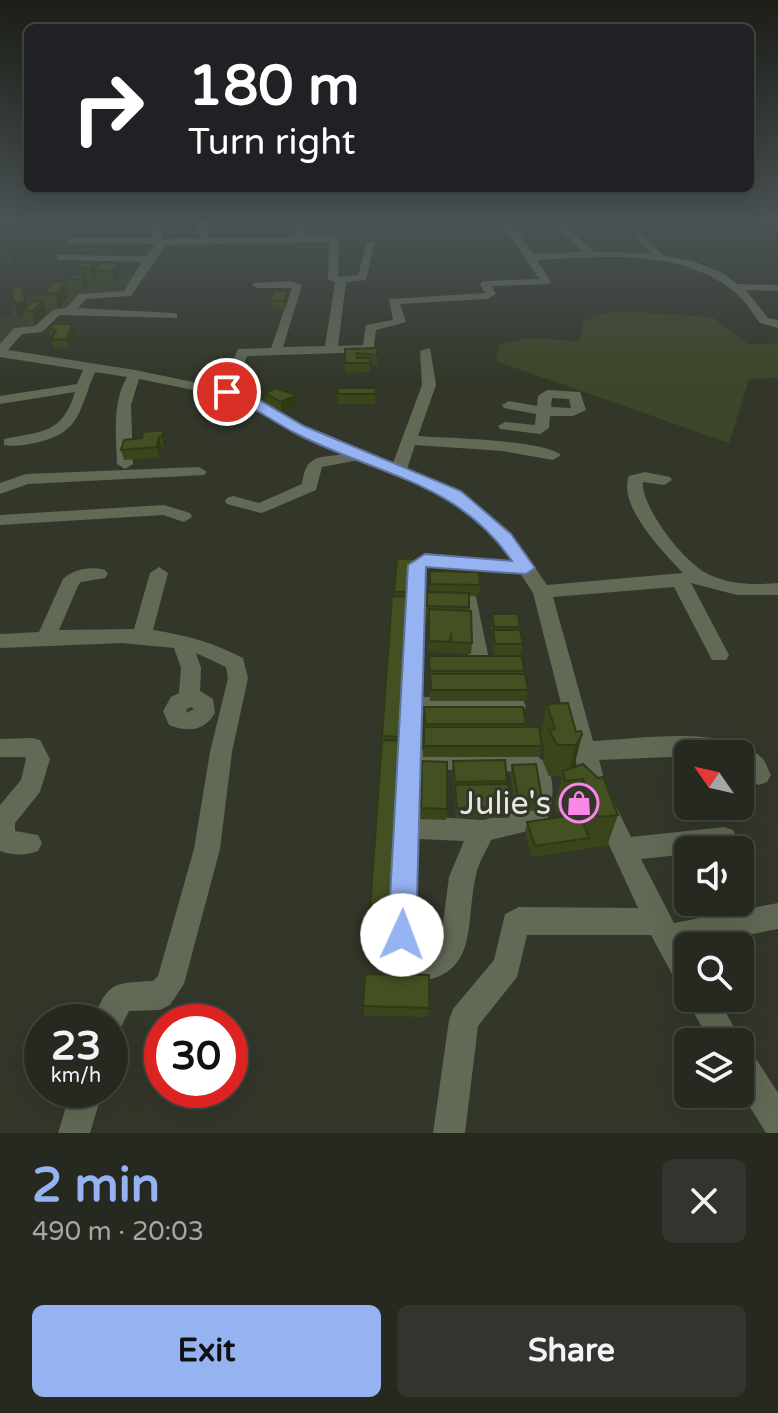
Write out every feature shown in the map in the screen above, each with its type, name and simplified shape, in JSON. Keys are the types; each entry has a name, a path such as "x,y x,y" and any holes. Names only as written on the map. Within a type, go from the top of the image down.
{"street":[{"path":"69,311 85,295 127,294 139,275"},
{"path":"333,275 333,279 341,280 362,278 363,275"},
{"path":"344,328 400,322 392,302 396,300 487,296 491,294 485,283 546,282 542,275"},
{"path":"718,275 738,287 755,304 764,321 778,324"},
{"path":"331,350 344,328 341,280"},
{"path":"257,285 290,284 298,287 276,350"},
{"path":"738,287 778,288"},
{"path":"0,353 18,331 38,329 57,312 173,316"},
{"path":"227,392 239,354 276,350 369,349 370,327"},
{"path":"398,471 429,385 426,351"},
{"path":"0,353 135,374 246,398 299,429 465,502 505,537 542,592 594,786 674,951"},
{"path":"9,442 49,436 65,427 91,367"},
{"path":"126,474 124,413 130,382 135,374"},
{"path":"0,400 81,387"},
{"path":"503,447 505,426 510,398 545,409 540,430 505,426"},
{"path":"407,440 503,447 553,455"},
{"path":"233,501 261,508 310,487 312,467 317,463 358,456"},
{"path":"0,489 26,479 199,472"},
{"path":"664,480 635,479 634,496 688,578 719,655"},
{"path":"0,520 164,510 184,517"},
{"path":"483,831 463,873 454,943 445,960 427,970 408,969 401,963 417,565 425,559 526,568"},
{"path":"142,636 159,573"},
{"path":"46,639 70,583 76,577 99,574"},
{"path":"542,592 688,578 745,589 778,589"},
{"path":"416,595 467,597 479,659"},
{"path":"473,618 498,619"},
{"path":"0,641 165,635 225,655 236,663 238,678 221,752 207,849 170,984 160,995 121,997 117,1004"},
{"path":"183,643 191,668 189,698"},
{"path":"415,659 500,660"},
{"path":"413,706 515,706"},
{"path":"0,748 32,747 38,759 32,785 1,820 8,842 29,843"},
{"path":"585,751 674,747"},
{"path":"406,827 483,831 535,819 540,811 542,790 529,762 408,759"},
{"path":"754,765 759,775"},
{"path":"542,790 594,786"},
{"path":"625,849 674,844"},
{"path":"449,1133 464,1020 507,967 515,924 519,921 662,930 778,916"},
{"path":"754,1084 778,1122"},
{"path":"74,1133 82,1108"}],"shaded area":[{"path":"80,275 134,275 121,294 88,293 77,296 67,309 34,328 16,328 0,345 0,316 11,316 13,299 47,295"},
{"path":"613,311 712,317 749,345 778,343 778,378 749,379 729,443 496,361 499,345 527,338 580,341 583,321"}],"building":[{"path":"71,275 84,275 81,279 67,279"},
{"path":"54,282 66,282 55,294 43,294"},
{"path":"22,287 25,301 14,303 11,288"},
{"path":"274,291 288,291 284,301 270,300"},
{"path":"34,301 43,301 32,311 23,310"},
{"path":"53,324 73,324 66,339 51,340 56,330 48,329"},
{"path":"377,348 377,355 357,353 357,358 370,358 370,363 345,363 345,349"},
{"path":"232,371 248,371 245,379 229,379"},
{"path":"275,388 297,395 281,402 265,393"},
{"path":"338,388 376,388 375,394 337,394"},
{"path":"163,430 157,447 121,450 124,440 142,438 143,432"},
{"path":"430,557 478,558 479,570 431,569"},
{"path":"397,559 415,559 414,592 394,592"},
{"path":"430,571 479,572 480,585 430,584"},
{"path":"427,592 469,593 469,607 427,606"},
{"path":"392,596 412,597 405,737 382,736"},
{"path":"429,609 471,611 472,643 451,642 451,633 450,642 429,641"},
{"path":"492,614 518,614 520,627 494,627"},
{"path":"493,630 520,630 523,644 495,644"},
{"path":"429,656 522,656 524,671 430,671"},
{"path":"430,674 525,674 528,690 431,690"},
{"path":"568,703 576,732 581,731 582,735 576,745 557,745 549,730 555,729 547,704"},
{"path":"424,707 523,707 526,724 425,724"},
{"path":"424,727 539,727 542,746 424,746"},
{"path":"382,740 404,741 395,953 367,951"},
{"path":"505,760 507,781 455,782 453,761"},
{"path":"422,761 447,762 447,809 421,808"},
{"path":"536,764 542,799 519,801 512,765"},
{"path":"583,764 598,778 603,777 618,815 598,817 583,779 565,781 563,771"},
{"path":"508,784 511,807 457,808 455,785"},
{"path":"580,814 589,838 535,846 527,822"},
{"path":"365,974 429,975 429,1008 363,1006"}],"place":[{"name":"Julie's","path":"579,803"}],"route":[{"path":"227,392 246,398 299,429 358,456 455,495 505,537 526,568 425,559 417,565 402,935"}]}
